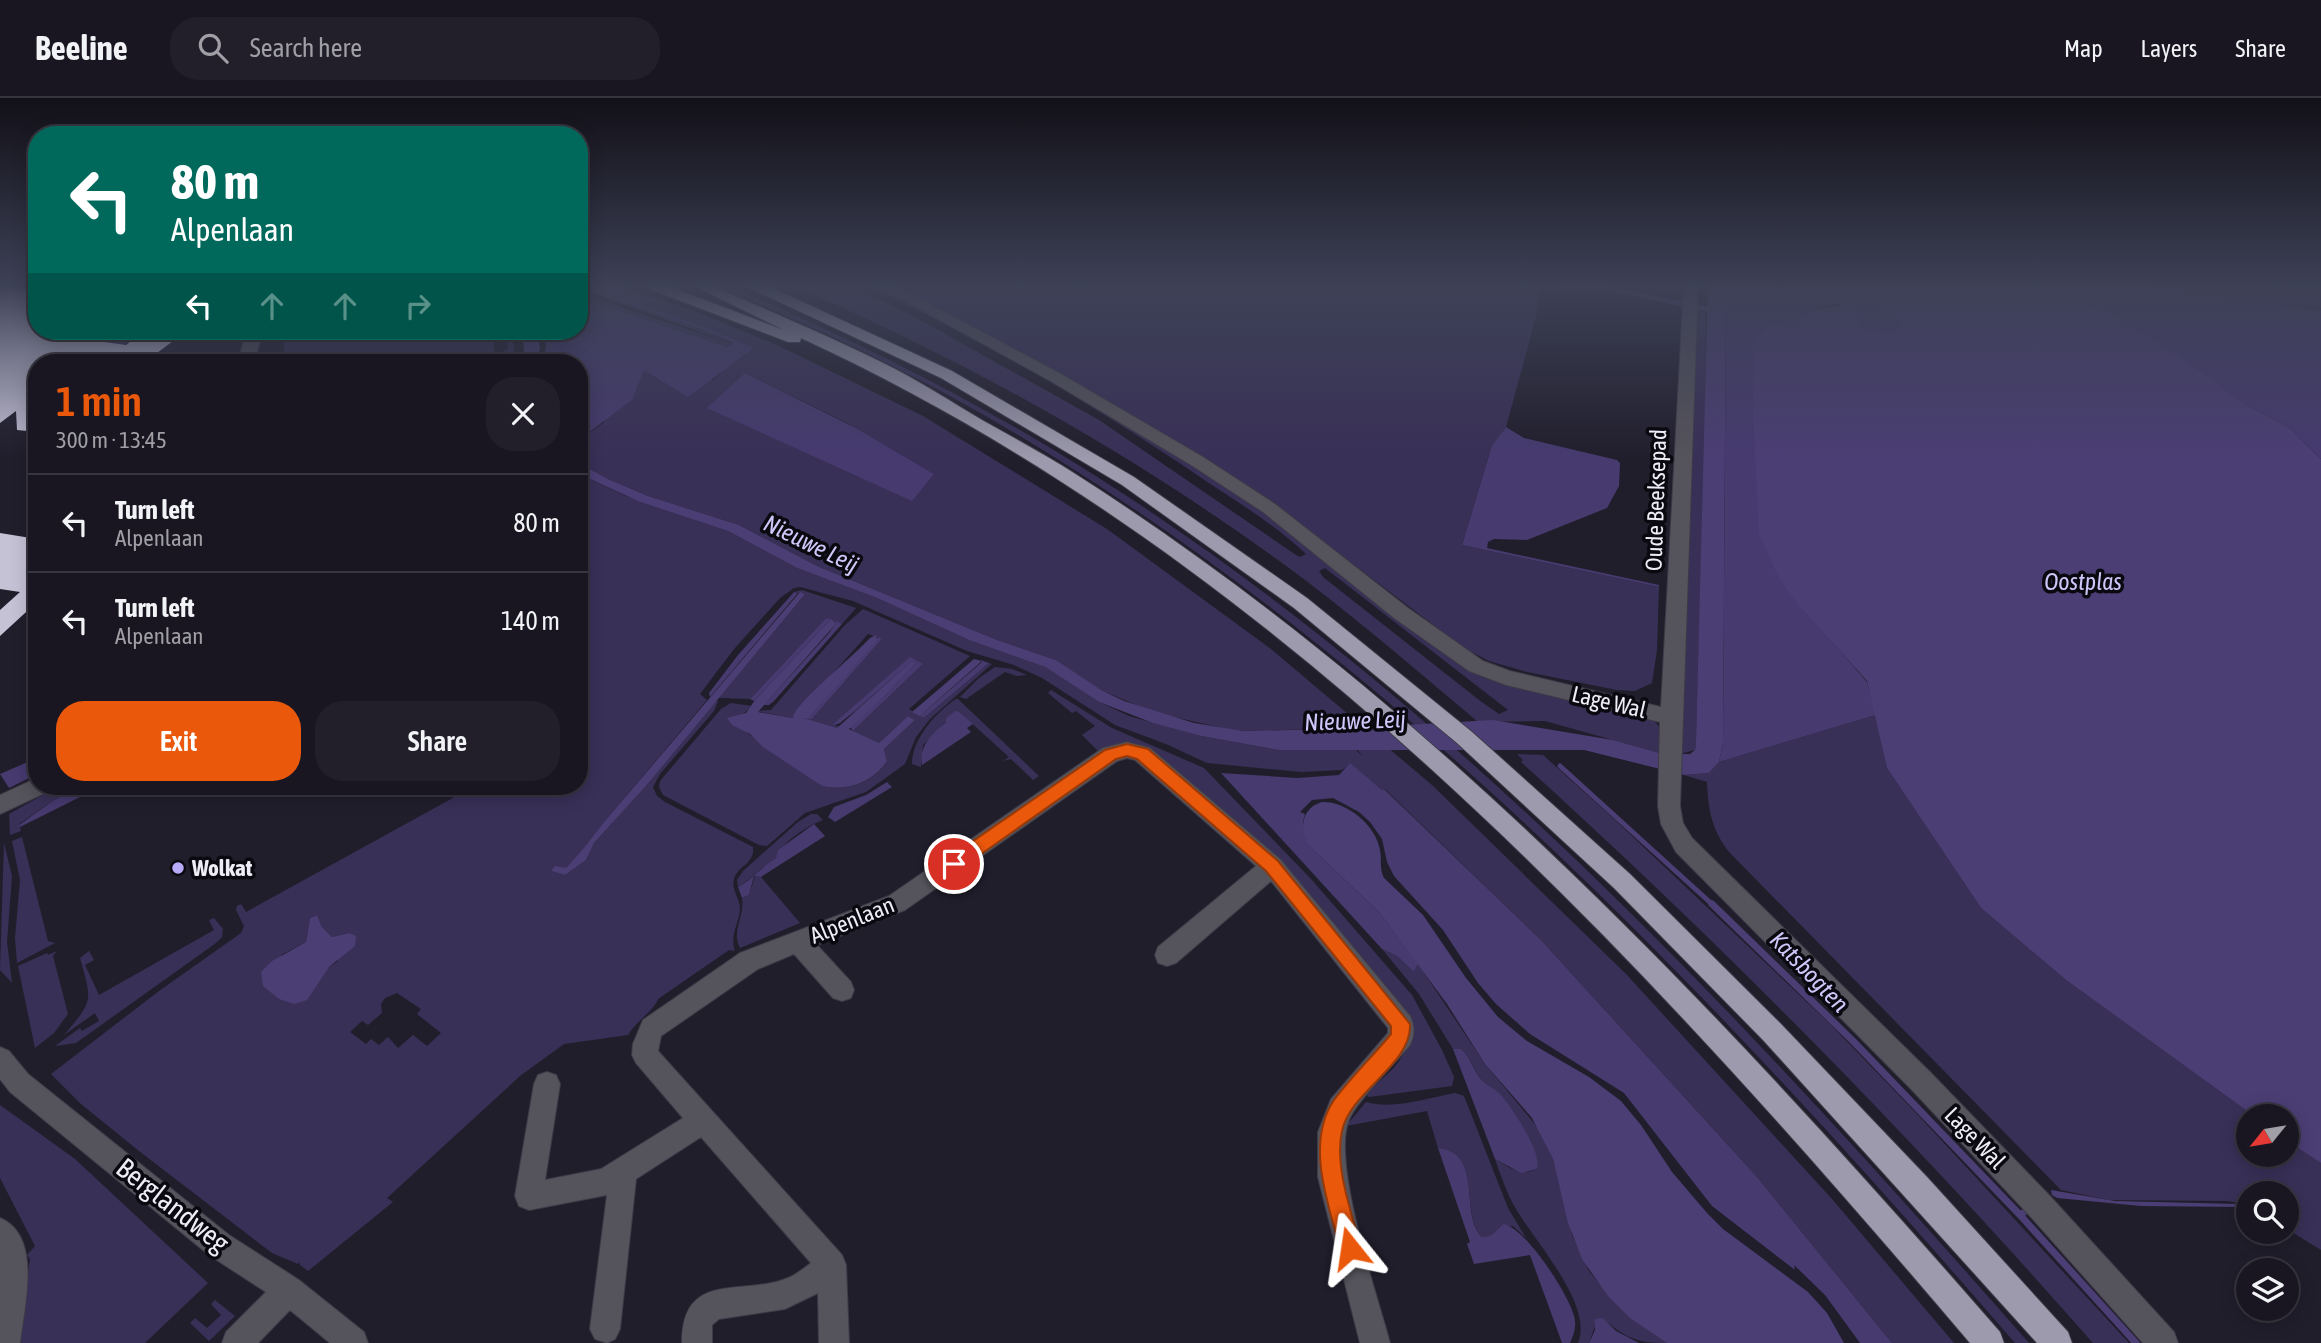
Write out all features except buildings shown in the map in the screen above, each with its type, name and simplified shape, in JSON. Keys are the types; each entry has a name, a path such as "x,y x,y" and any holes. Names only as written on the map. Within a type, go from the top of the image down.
{"highway":[{"path":"805,343 895,377"},
{"path":"830,343 988,428 1078,483 1230,590 1382,712 1556,872 1667,983 1781,1104 1989,1343"},
{"path":"884,343 946,375 1110,469 1259,572 1428,708 1603,864 1704,962 1876,1141 2057,1343"}],"street":[{"name":"Lage Wal","path":"992,343 1055,377 1197,461 1269,509 1401,613 1476,666 1506,678 1671,717 1669,806 1672,824 1684,845 1921,1081 2039,1205 2163,1343"},
{"name":"Oude Beeksepad","path":"1671,717 1688,343"},
{"name":"Alpenlaan","path":"832,1265 645,1055 645,1042 652,1028 749,961 897,904 1111,754 1127,750 1142,754 1272,866 1401,1024 1401,1037 1340,1108 1331,1132 1332,1177 1375,1343"},
{"path":"0,804 28,791"},
{"path":"1167,955 1272,866"},
{"name":"Alpenlaan","path":"799,942 842,990"},
{"name":"Berglandweg","path":"0,1059 19,1083 219,1245 289,1290 353,1343"},
{"path":"547,1084 529,1196 592,1186 623,1173 702,1121"},
{"path":"605,1329 623,1173"},
{"path":"0,1231 16,1258 5,1343"},
{"path":"696,1343 699,1319 713,1305 783,1295 800,1288 832,1265"},
{"path":"832,1265 834,1343"},
{"path":"237,1343 289,1290"}],"shaded area":[{"path":"37,343 61,343 46,354 28,354 28,368 8,383 0,370"},
{"path":"100,343 126,343 112,354 86,354"},
{"path":"284,343 493,343 495,354 284,354"},
{"path":"508,343 513,343 514,353 499,354 508,349"},
{"path":"546,343 715,343 727,347 734,343 742,343 754,348 688,397 644,370 632,400 588,433 588,354 544,354"},
{"path":"715,343 729,343 732,344 727,347"},
{"path":"742,343 772,343 923,416 1107,529 1271,649 1432,785 1626,974 1832,1199 1954,1343 1892,1343 1758,1178 1541,940 1385,789 1382,790 1350,764 1342,770 1301,772 1207,763 1115,725 1042,678 1014,665 967,651 853,601 800,587 780,598 734,649 700,694 707,700 604,822 579,858 566,868 552,871 565,875 586,860 594,843 646,786 715,701 718,701 714,711 660,774 653,787 657,796 665,802 753,847 749,861 739,870 733,882 740,907 733,939 735,951 729,950 658,999 628,1035 564,1044 520,1076 387,1198 393,1202 308,1271 300,1262 298,1264 272,1253 81,1104 51,1074 159,991 241,933 244,926 236,910 237,906 241,904 246,912 457,795 588,795 588,478 626,496 728,531 797,568 877,598 969,640 1045,667 1099,702 1129,716 1201,736 1279,750 1355,749 1363,757 1357,749 1373,748 1341,722 1336,724 1345,732 1338,732 1329,724 1334,729 1235,731 1153,712 1103,691 1056,660 997,640 817,566 739,525 648,496 588,468 588,434 603,423 644,370 713,380 753,348","holes":["745,373 847,423 934,474","317,915 322,927 332,937 349,933 337,962 318,980 307,1000 281,955 306,942 310,918","397,993 421,1009 417,1014 441,1033 427,1046 413,1035 398,1048 388,1037 379,1045 371,1039 366,1044 350,1032 362,1021 368,1025 382,1013 381,1004 385,998"]},
{"path":"844,343 860,346 1033,438 1211,553 1340,652 1464,757 1584,867 1699,983 1812,1101 2029,1343 2015,1343 1799,1100 1686,982 1571,867 1451,756 1327,652 1197,553 1020,436 892,366"},
{"path":"961,343 1099,420 1296,555 1300,557 1306,554 1256,514 1163,452 981,343 1111,412 1273,516 1444,651 1651,717 1661,729 1663,754 1545,721 1478,722 1304,579 1220,520 1162,481 1042,409 918,344","holes":["1325,568 1508,710 1499,714 1323,577 1319,571"]},
{"path":"988,343 1529,343 1506,427 1492,445 1462,545 1659,587 1657,650 1652,683 1635,691 1617,690 1527,672 1489,661 1464,648 1325,543"},
{"path":"1694,343 1706,343 1696,741 1695,750 1676,755"},
{"path":"1726,343 1799,343 1829,638 1867,682 1876,715 1719,762 1723,743"},
{"path":"2154,343 2321,343 2321,459 2289,427 2246,405"},
{"path":"745,373 856,428 934,474 912,501 707,408"},
{"path":"1506,427 1524,438 1617,460 1620,463 1619,486 1607,508 1527,540 1494,539 1488,542 1487,548 1659,587 1462,545 1492,445"},
{"path":"802,590 856,608 842,624 826,618 750,699 718,698 805,594 794,592"},
{"path":"794,592 798,593 710,697 709,693 738,655"},
{"path":"863,609 970,656 909,709 924,718 989,663 992,664 930,719 916,737 905,764 866,792 805,813 767,846 759,845 663,795 659,787 660,781 721,709 731,703 752,706 743,714 743,730 822,786 841,788 859,784 875,775 887,761 884,749 915,720 908,716 879,743 853,731 923,664 835,726 839,726 837,728 803,719 812,719 882,639 868,634 793,718 756,711 771,710 845,625"},
{"path":"826,618 831,619 754,701 750,699"},
{"path":"834,620 842,624 774,701 764,705 829,633 836,623"},
{"path":"878,637 882,639 812,719 808,719"},
{"path":"910,657 923,664 853,731 850,727 888,693 917,661 911,662 840,723 832,725"},
{"path":"981,660 989,663 924,718 920,716 982,662"},
{"path":"995,667 1012,669 1027,675 1017,676 1005,672 966,699 960,697 979,678"},
{"path":"1051,690 1112,728 1204,768 1311,879 1412,995 1454,1077 1452,1086 1369,1097 1366,1094 1401,1058 1407,1039 1407,1027 1155,755 1101,754 1082,735 1095,726 1076,711 1072,713 1048,693"},
{"path":"956,699 1039,776 1033,780 1011,759 1003,761 1009,757 957,710 923,745 921,767 912,764 916,745 926,727"},
{"path":"957,710 973,724 967,728 971,732 922,765 928,740 946,722 946,718"},
{"path":"1876,715 1887,768 1981,908 2066,980 2237,1104 2236,1167 2300,1167 2300,1149 2321,1163 2321,1250 2299,1236 2299,1181 2236,1181 2236,1203 2109,1200 2061,1190 1730,853 1712,820 1707,782 1684,775 1709,773 1719,762"},
{"path":"1517,754 1543,755 1831,1025 2129,1343 2093,1343 1956,1191 1815,1044 1670,901 1521,762 1523,760"},
{"path":"28,762 28,778 9,788 0,774"},
{"path":"1350,763 1384,789 1541,940 1758,1178 1892,1343 1860,1343 1825,1295 1794,1265 1795,1270 1712,1206 1624,1093 1530,1034 1496,1004 1478,983 1443,930 1394,876 1387,862 1382,839 1359,812 1333,798 1312,800 1300,812 1305,814 1303,822 1309,846 1379,912 1418,964 1414,972 1397,956 1382,949 1221,773 1297,778 1339,775"},
{"path":"887,782 892,787 835,822 828,817 834,807 866,795"},
{"path":"43,795 64,795 19,824 21,831 10,835 9,814"},
{"path":"64,795 84,795 20,827 19,825"},
{"path":"811,814 817,814 823,820 796,835 776,858 738,887 737,880 743,871 798,822"},
{"path":"814,824 825,836 761,877 754,876 749,895 742,898 738,887 776,858 778,850"},
{"path":"22,837 48,941 55,943 17,963 15,938 20,880 12,841"},
{"path":"4,843 12,876 7,942 12,983 0,970"},
{"path":"755,876 761,877 800,923 740,948 737,930 742,898 749,895"},
{"path":"214,918 223,929 222,937 216,943 76,1043 55,1046 80,1028 82,1031 99,1021 95,1013 64,1035 81,1014 88,1000 87,983 80,958 89,951 94,960 85,965 99,995 214,930 209,920"},
{"path":"1382,949 1397,956 1414,972 1418,964 1485,1064 1538,1128 1553,1159 1572,1235 1589,1271 1619,1307 1667,1343 1632,1338 1602,1318 1596,1323 1589,1343 1578,1343 1581,1328 1578,1311 1570,1293 1516,1209 1495,1159 1520,1171 1537,1169 1530,1141 1506,1102 1483,1081 1461,1049 1453,1049 1419,994"},
{"path":"57,951 53,956 68,1014 54,1033 35,1048 18,966"},
{"path":"1453,1049 1461,1049 1482,1080 1499,1093 1511,1108 1531,1141 1538,1162 1537,1169 1521,1173 1495,1159"},
{"path":"1455,1093 1464,1096 1508,1208 1526,1238 1513,1226 1500,1227 1493,1235 1482,1237 1472,1214 1469,1186 1461,1160 1452,1152 1438,1148 1427,1111 1346,1126 1366,1102 1399,1104"},
{"path":"0,1105 75,1159 208,1283 145,1343 18,1343 30,1259 27,1255 35,1246 0,1178"},
{"path":"1438,1148 1452,1152 1461,1161 1469,1186 1475,1227 1482,1237 1492,1234 1504,1224 1523,1237 1545,1263 1564,1293 1574,1316 1575,1330 1570,1343 1562,1343 1530,1255 1474,1264 1467,1244 1470,1242"},
{"path":"215,1300 235,1316 209,1341 190,1323 195,1318 207,1328 221,1315 211,1304"},
{"path":"1603,1318 1616,1331 1639,1343 1589,1343 1595,1330 1595,1319"}],"water":[{"path":"523,343 539,343 538,354 523,354"},
{"path":"1706,343 1726,343 1723,743 1719,762 1709,773 1684,775 1584,750 1279,750 1201,736 1153,723 1099,702 1045,667 969,640 877,598 797,568 728,531 638,501 588,478 588,468 648,496 739,525 817,566 997,640 1056,660 1103,691 1124,701 1194,723 1243,731 1493,720 1613,740 1663,754 1690,754 1695,750"},
{"name":"Oostplas","path":"1753,343 2158,343 2246,405 2289,427 2321,459 2321,1163 2300,1149 2300,1104 2237,1104 2066,980 1981,908 1887,768 1867,681 1797,603 1779,578 1759,535 1753,415"},
{"path":"800,592 805,594 646,786 594,843 586,860 565,875 551,871 555,866 566,868 576,857"},
{"path":"831,619 836,623 834,626 758,712 793,718 813,692 876,635 877,640 808,719 803,718 837,728 911,662 917,661 888,693 849,729 879,743 908,716 915,720 884,749 887,761 875,775 859,784 840,788 822,786 763,747 750,734 732,725 727,718 746,713"},
{"path":"974,659 982,661 920,716 912,712"},
{"path":"1322,802 1350,810 1373,832 1381,854 1384,878 1423,915 1466,978 1498,1017 1527,1041 1589,1077 1621,1101 1641,1125 1672,1172 1707,1213 1723,1229 1808,1292 1827,1313 1844,1343 1667,1343 1630,1318 1608,1296 1582,1259 1568,1223 1553,1159 1532,1118 1485,1064 1447,1004 1379,912 1309,846 1304,833 1304,820 1310,809"},
{"path":"317,915 322,927 332,937 349,933 356,936 355,946 329,967 307,1000 294,1004 279,999 263,986 261,972 272,961 306,942 310,918"},
{"path":"2051,1190 2115,1201 2236,1204 2236,1207 2141,1206 2057,1198 2052,1195"}],"waterway":[{"name":"Katsbogten","path":"1560,766 1714,906"},
{"name":"Katsbogten","path":"1712,904 1853,1041 2020,1215"},
{"name":"Katsbogten","path":"2020,1215 2136,1343"}],"place":[{"name":"Wolkat","path":"178,868"}],"route":[{"path":"954,864 1111,754 1127,750 1142,754 1272,866 1401,1024 1401,1037 1392,1051 1340,1108 1331,1132 1332,1177 1350,1248"}],"water label":[{"name":"Nieuwe Leij","path":"811,544"},
{"name":"Nieuwe Leij","path":"1355,721"}]}
